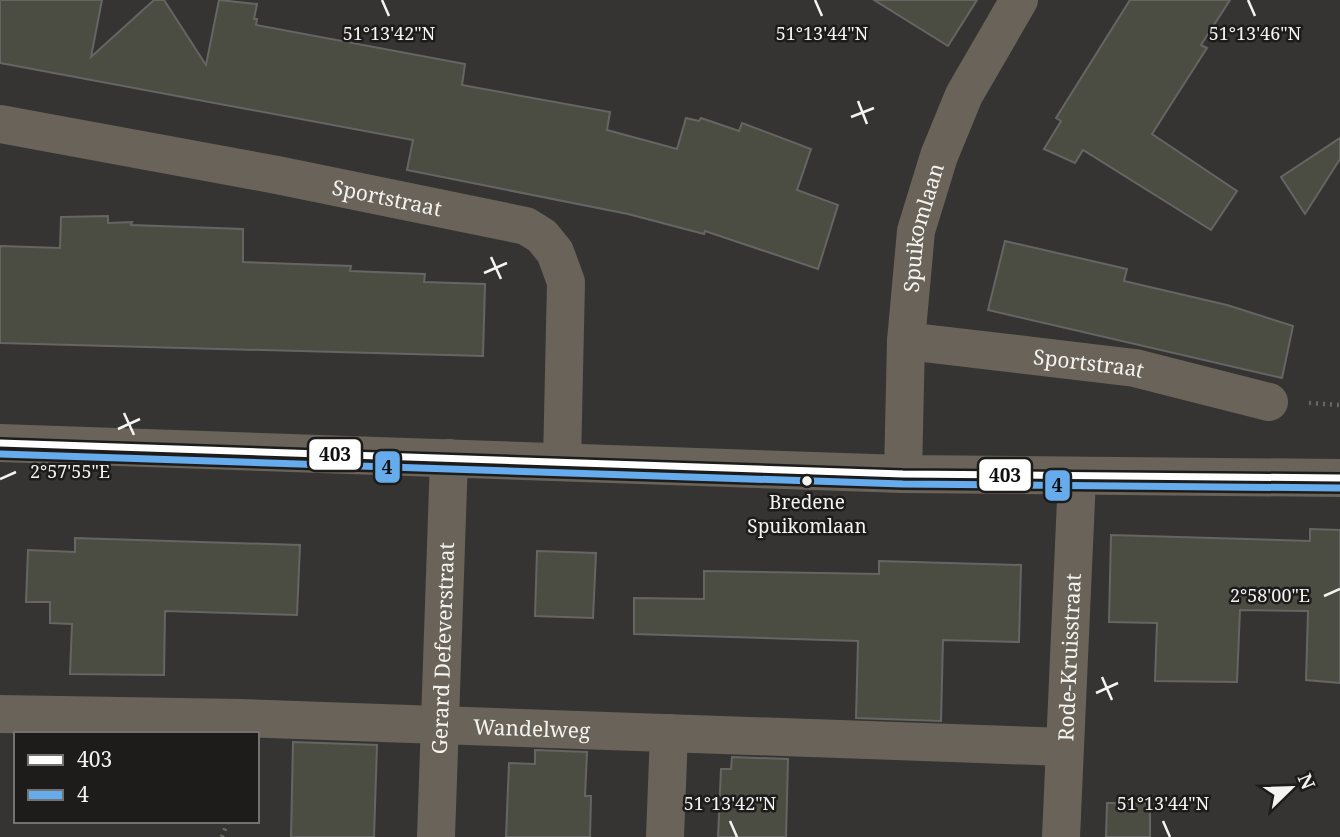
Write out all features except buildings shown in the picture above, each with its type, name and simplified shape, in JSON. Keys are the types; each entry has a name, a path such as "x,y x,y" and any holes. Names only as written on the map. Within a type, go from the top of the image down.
{"street":[{"name":"Spuikomlaan","path":"903,474 906,341 916,231 939,156 964,95 1019,0"},
{"name":"Sportstraat","path":"0,124 277,174 526,226 535,231 555,252 566,282 562,462"},
{"name":"Sportstraat","path":"906,341 1135,368 1269,402"},
{"path":"0,443 903,474 1077,478 1340,478"},
{"name":"Gerard Defeverstraat","path":"436,837 449,458"},
{"name":"Rode-Kruisstraat","path":"1061,837 1077,478"},
{"name":"Wandelweg","path":"0,714 1063,747"},
{"path":"664,837 668,733"}],"transit line":[{"name":"403","path":"0,443 903,474 1340,478"},
{"name":"4","path":"0,454 903,484 1340,488"}],"place":[{"name":"Bredene Spuikomlaan","path":"807,481"}]}
